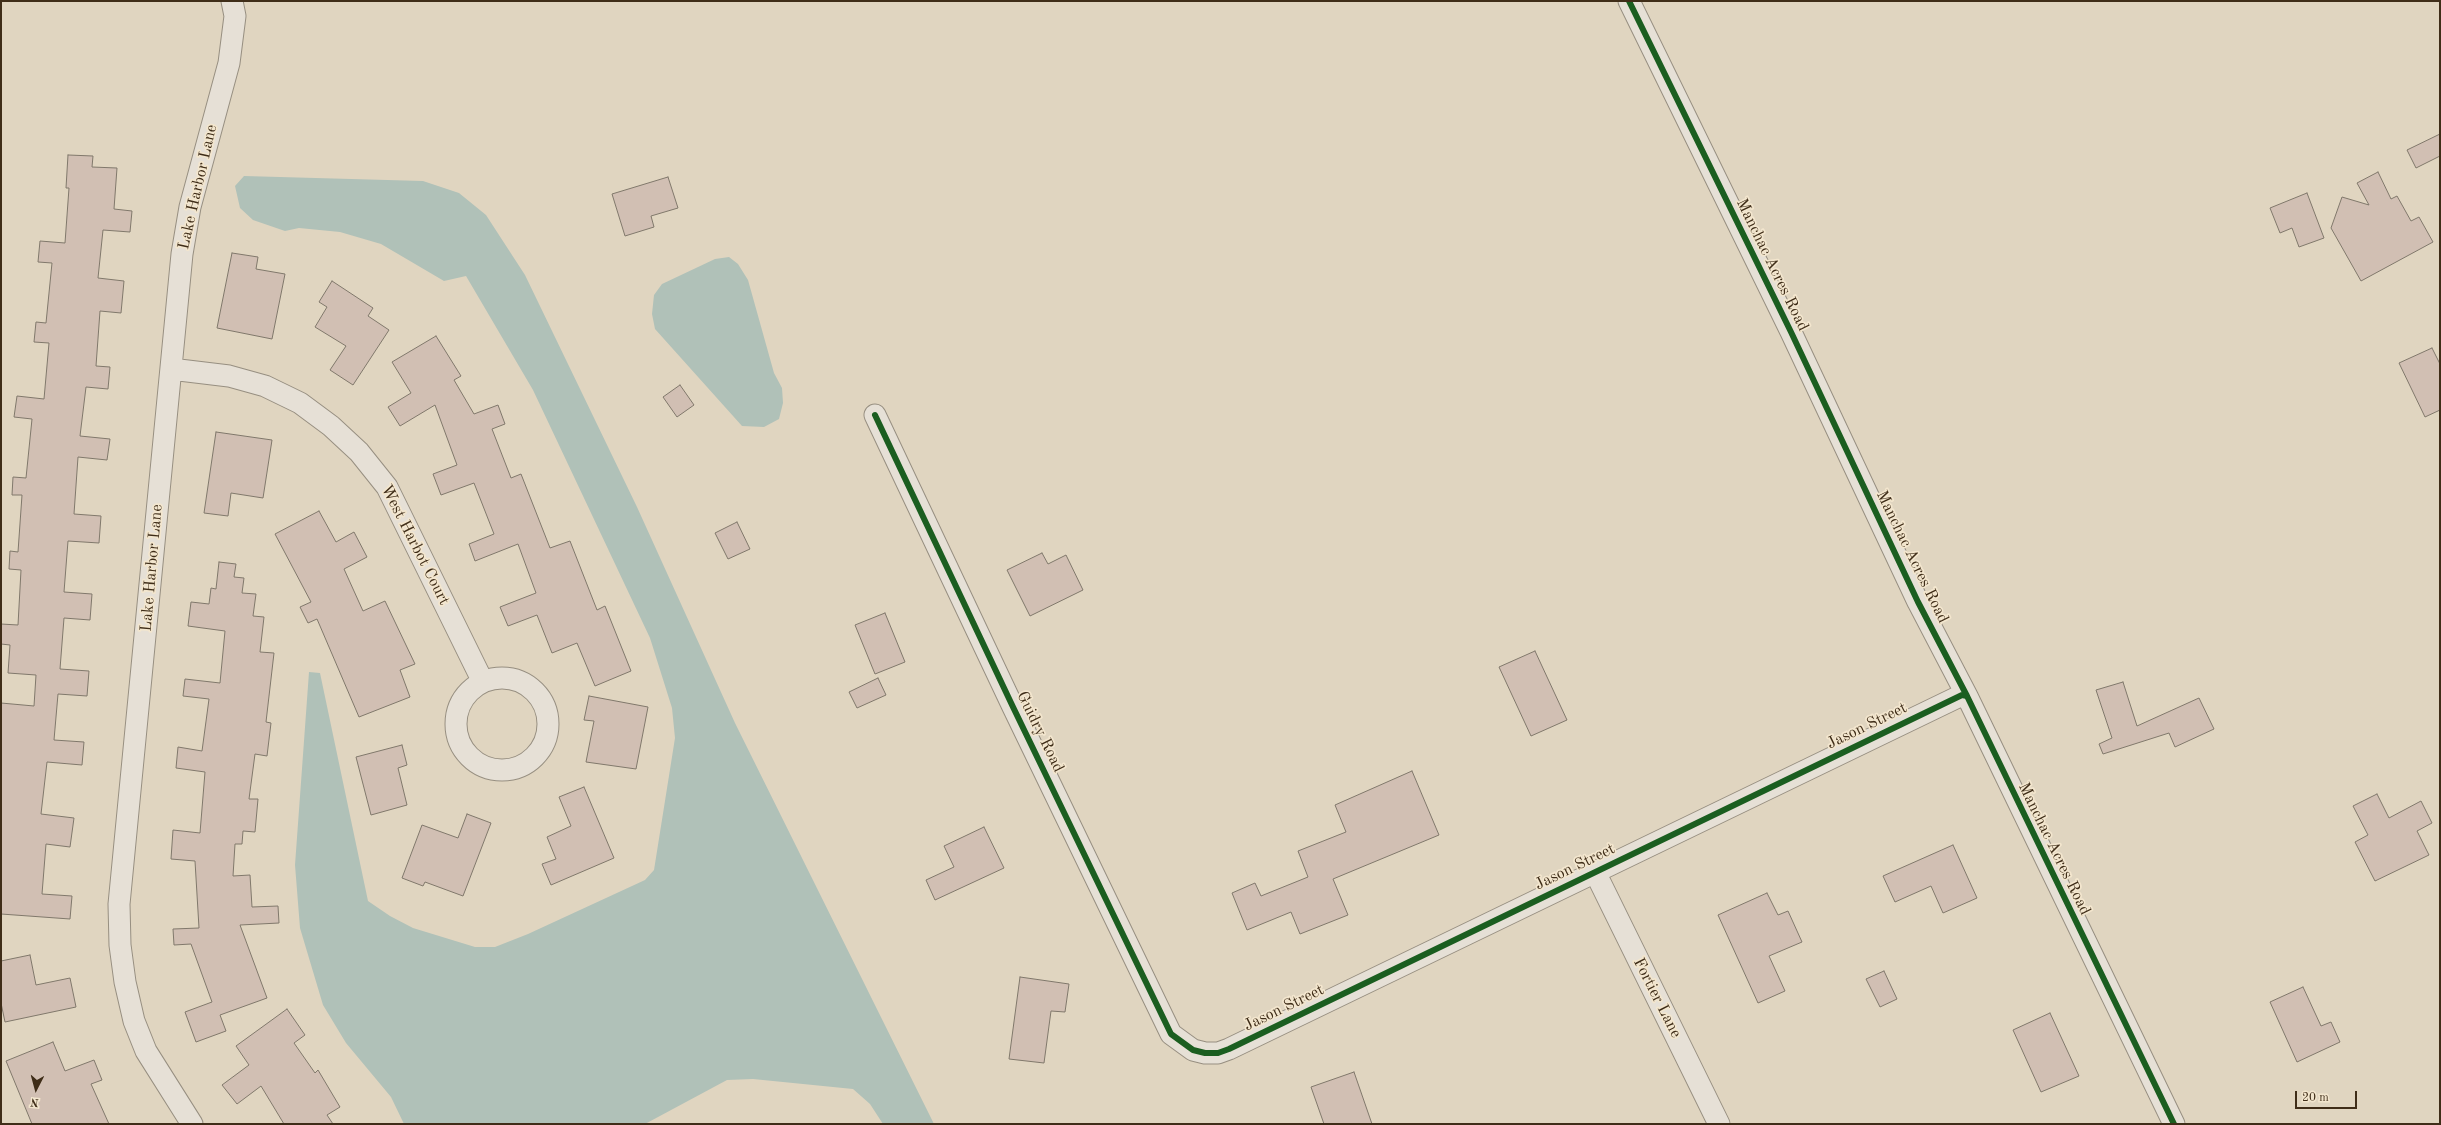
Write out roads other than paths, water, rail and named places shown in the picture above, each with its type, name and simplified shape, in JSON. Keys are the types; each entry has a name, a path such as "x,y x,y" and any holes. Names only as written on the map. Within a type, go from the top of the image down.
{"street":[{"name":"Lake Harbor Lane","path":"192,1124 146,1051 134,1021 124,982 120,945 120,904 182,254 190,207 230,63 235,16 232,1"},
{"name":"Manchac Acres Road","path":"1629,1 1787,325 1918,602 1967,696 2174,1124"},
{"name":"West Harbot Court","path":"171,369 229,376 265,386 300,403 331,426 359,452 387,487 483,682"},
{"name":"Guidry Road","path":"875,415 1013,707 1171,1034 1193,1050"},
{"path":"497,678 512,679 526,685 537,694 545,707 548,721 546,736 540,749 530,760 517,767 502,770 486,767 473,760 460,741 456,718 461,703 470,691 483,682 497,678"},
{"name":"Jason Street","path":"1193,1050 1211,1053 1229,1049 1954,699 1967,696"},
{"name":"Fortier Lane","path":"1595,872 1719,1124"}]}
